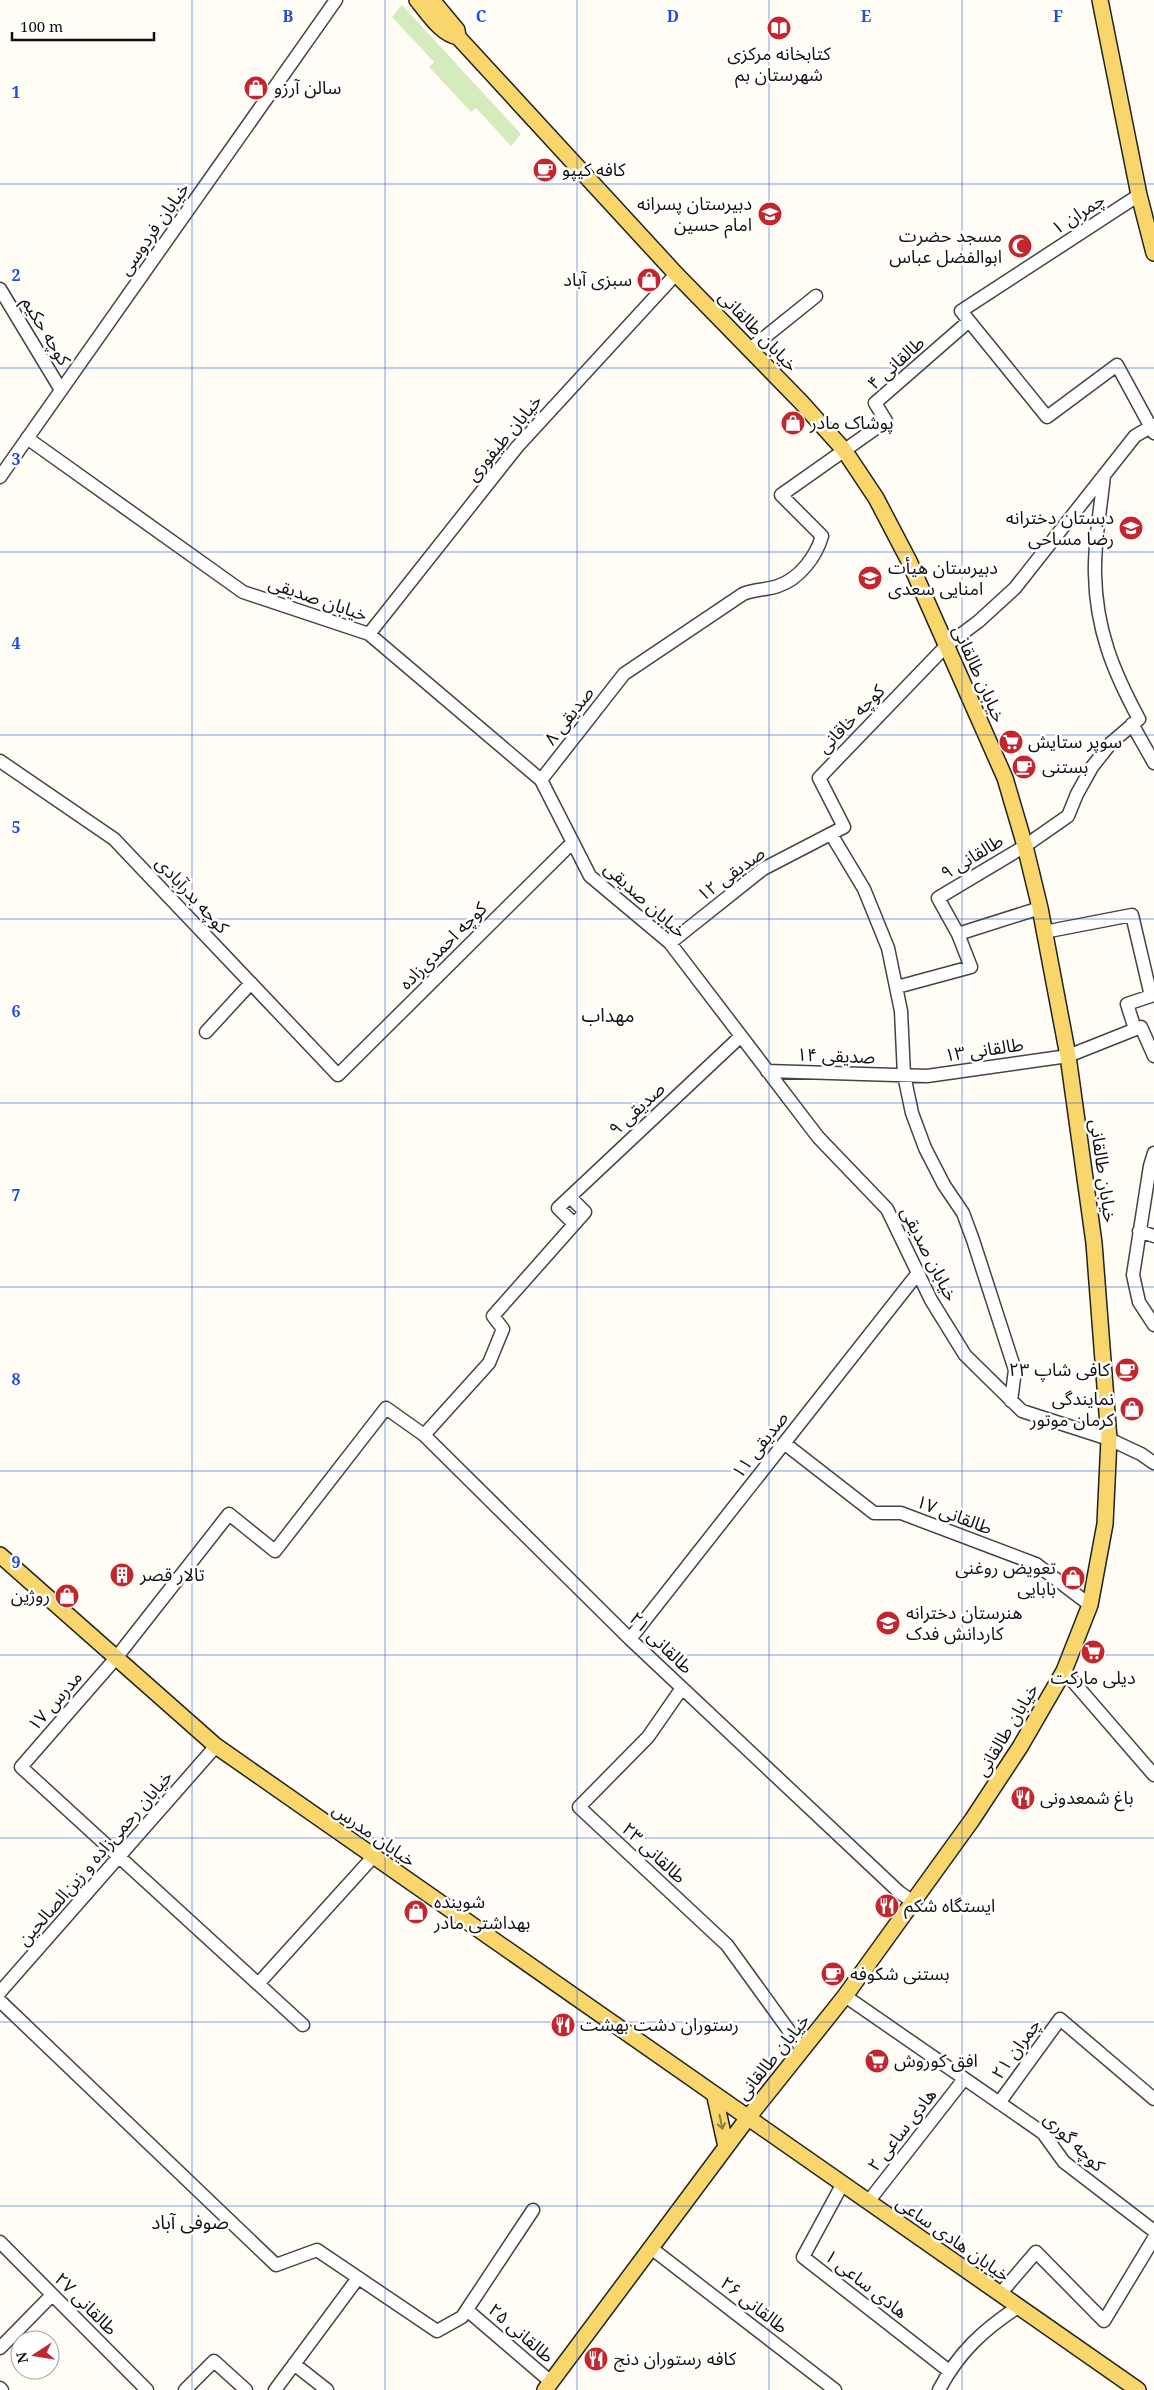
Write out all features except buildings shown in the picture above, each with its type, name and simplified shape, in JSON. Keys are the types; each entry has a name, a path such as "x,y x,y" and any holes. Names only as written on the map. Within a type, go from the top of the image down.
{"main road":[{"name":"خیابان طالقانی","path":"417,0 445,31 451,36 458,37 676,274 750,349 844,450 876,498 909,561 1004,778 1025,846 1040,908 1068,1056 1094,1243 1109,1439 1105,1524 1090,1605 1064,1671 1020,1747 972,1820 846,1996 747,2119 548,2386"},
{"path":"432,0 448,17 457,30 458,37"},
{"path":"447,0 448,17"},
{"path":"1100,0 1139,195 1154,253"},
{"name":"خیابان مدرس","path":"0,1555 216,1746 747,2119"},
{"path":"716,2097 726,2148"},
{"name":"خیابان هادی ساعی","path":"747,2119 1138,2390"}],"street":[{"name":"خیابان فردوسی","path":"0,477 336,0"},
{"name":"چمران ۱","path":"965,316 1139,195"},
{"name":"خیابان طیفوری","path":"370,634 517,448 676,274"},
{"name":"کوچه حکیم","path":"0,290 61,390"},
{"path":"750,349 816,296"},
{"path":"947,645 979,621 1015,588 1134,436 1153,428 1118,365 1047,417 965,316"},
{"name":"طالقانی ۴","path":"844,450 886,421 875,403 965,316"},
{"name":"خیابان صدیقی","path":"27,438 244,592 370,634 542,780 590,876 670,943 818,1137 887,1209 931,1300 965,1355 1022,1412 1109,1439 1141,1454 1154,1463"},
{"name":"صدیقی ۸","path":"542,780 624,674 743,594 754,590 779,586 796,575 808,564 819,546 822,536 781,495 844,450"},
{"path":"1104,475 1095,572 1098,609 1105,644 1117,678 1154,763"},
{"name":"کوچه خاقانی","path":"844,827 819,778 947,645"},
{"name":"طالقانی ۹","path":"958,934 938,898 1025,846 1068,816 1077,794 1092,767 1111,743 1136,722"},
{"name":"کوچه بدرآبادی","path":"0,761 114,839 338,1075"},
{"name":"صدیقی ۱۲","path":"670,943 763,869 844,827"},
{"path":"831,834 849,861 874,911 888,948 897,986 904,1043 904,1075 912,1113 925,1148 944,1185 963,1213 985,1274 1015,1370 1011,1401"},
{"name":"کوچه احمدی‌زاده","path":"338,1075 573,842"},
{"path":"897,986 971,967 958,934 1040,908"},
{"path":"1044,932 1132,915 1151,996 1126,1004 1154,1056"},
{"path":"206,1032 251,983"},
{"name":"طالقانی ۱۳","path":"904,1075 927,1076 1068,1056 1138,1028"},
{"name":"صدیقی ۹","path":"574,1224 558,1208 740,1036"},
{"name":"صدیقی ۱۴","path":"768,1071 904,1075"},
{"path":"1154,1152 1150,1166 1133,1275 1139,1302 1154,1325"},
{"path":"424,1435 489,1363 503,1329 493,1316 585,1212 570,1197"},
{"path":"1139,1231 1154,1236"},
{"name":"صدیقی ۱۱","path":"630,1639 918,1273"},
{"name":"طالقانی ۲۱","path":"275,1551 386,1408 424,1435 630,1639 899,1892 913,1902"},
{"name":"طالقانی ۱۷","path":"784,1443 874,1513 901,1513 1036,1564 1090,1605"},
{"name":"مدرس ۱۷","path":"119,1857 21,1767 116,1658 229,1514 275,1551"},
{"path":"1064,1671 1154,1775"},
{"name":"طالقانی ۲۳","path":"682,1688 648,1737 579,1808 727,1944 803,2050"},
{"name":"خیابان رحمی‌زاده و زین‌الصالحین","path":"0,1992 216,1746"},
{"path":"258,1984 373,1856"},
{"path":"119,1857 303,2025"},
{"name":"کوچه گوری","path":"846,1996 1043,2133 1064,2162 1154,2231"},
{"path":"0,2001 276,2265 317,2250 437,2331 462,2317 533,2210"},
{"name":"چمران ۲۱","path":"999,2103 1060,2018 1154,2099"},
{"name":"هادی ساعی ۲","path":"868,2202 964,2079"},
{"name":"هادی ساعی ۱","path":"842,2185 803,2257 949,2371"},
{"path":"1000,2294 1036,2252 1104,2321 1154,2238"},
{"name":"طالقانی ۲۷","path":"0,2242 147,2390"},
{"name":"طالقانی ۲۶","path":"651,2248 835,2390"},
{"path":"274,2390 358,2278"},
{"path":"0,2348 52,2295"},
{"path":"939,2390 949,2371 968,2346 991,2324 1018,2306"},
{"name":"طالقانی ۲۵","path":"467,2310 548,2386"},
{"path":"186,2390 214,2361 246,2390"},
{"path":"294,2364 327,2390"}],"green space":[{"path":"402,5 521,134 511,146 476,108 471,112 429,67 434,62 392,17"}],"place":[{"name":"کتابخانه مرکزی شهرستان بم","path":"779,28"},
{"name":"سالن آرزو","path":"256,88"},
{"name":"کافه کیپو","path":"545,170"},
{"name":"دبیرستان پسرانه امام حسین","path":"770,214"},
{"name":"مسجد حضرت ابوالفضل عباس","path":"1020,246"},
{"name":"سبزی آباد","path":"649,280"},
{"name":"پوشاک مادر","path":"793,423"},
{"name":"دبستان دخترانه رضا مساحی","path":"1131,528"},
{"name":"دبیرستان هیأت امنایی سعدی","path":"870,578"},
{"name":"سوپر ستایش","path":"1011,742"},
{"name":"بستنی","path":"1024,767"},
{"name":"کافی شاپ ۲۳","path":"1127,1370"},
{"name":"نمایندگی کرمان موتور","path":"1132,1409"},
{"name":"تالار قصر","path":"122,1575"},
{"name":"تعویض روغنی بابایی","path":"1073,1578"},
{"name":"روژین","path":"67,1596"},
{"name":"هنرستان دخترانه کاردانش فدک","path":"888,1623"},
{"name":"دیلی مارکت","path":"1093,1652"},
{"name":"باغ شمعدونی","path":"1023,1798"},
{"name":"ایستگاه شکم","path":"887,1906"},
{"name":"شوینده بهداشتی مادر","path":"416,1912"},
{"name":"بستنی شکوفه","path":"833,1974"},
{"name":"رستوران دشت بهشت","path":"563,2025"},
{"name":"افق کوروش","path":"877,2061"},
{"name":"کافه رستوران دنج","path":"596,2359"}],"district":[{"name":"مهداب","path":"608,1015"},
{"name":"صوفی آباد","path":"190,2222"}]}
